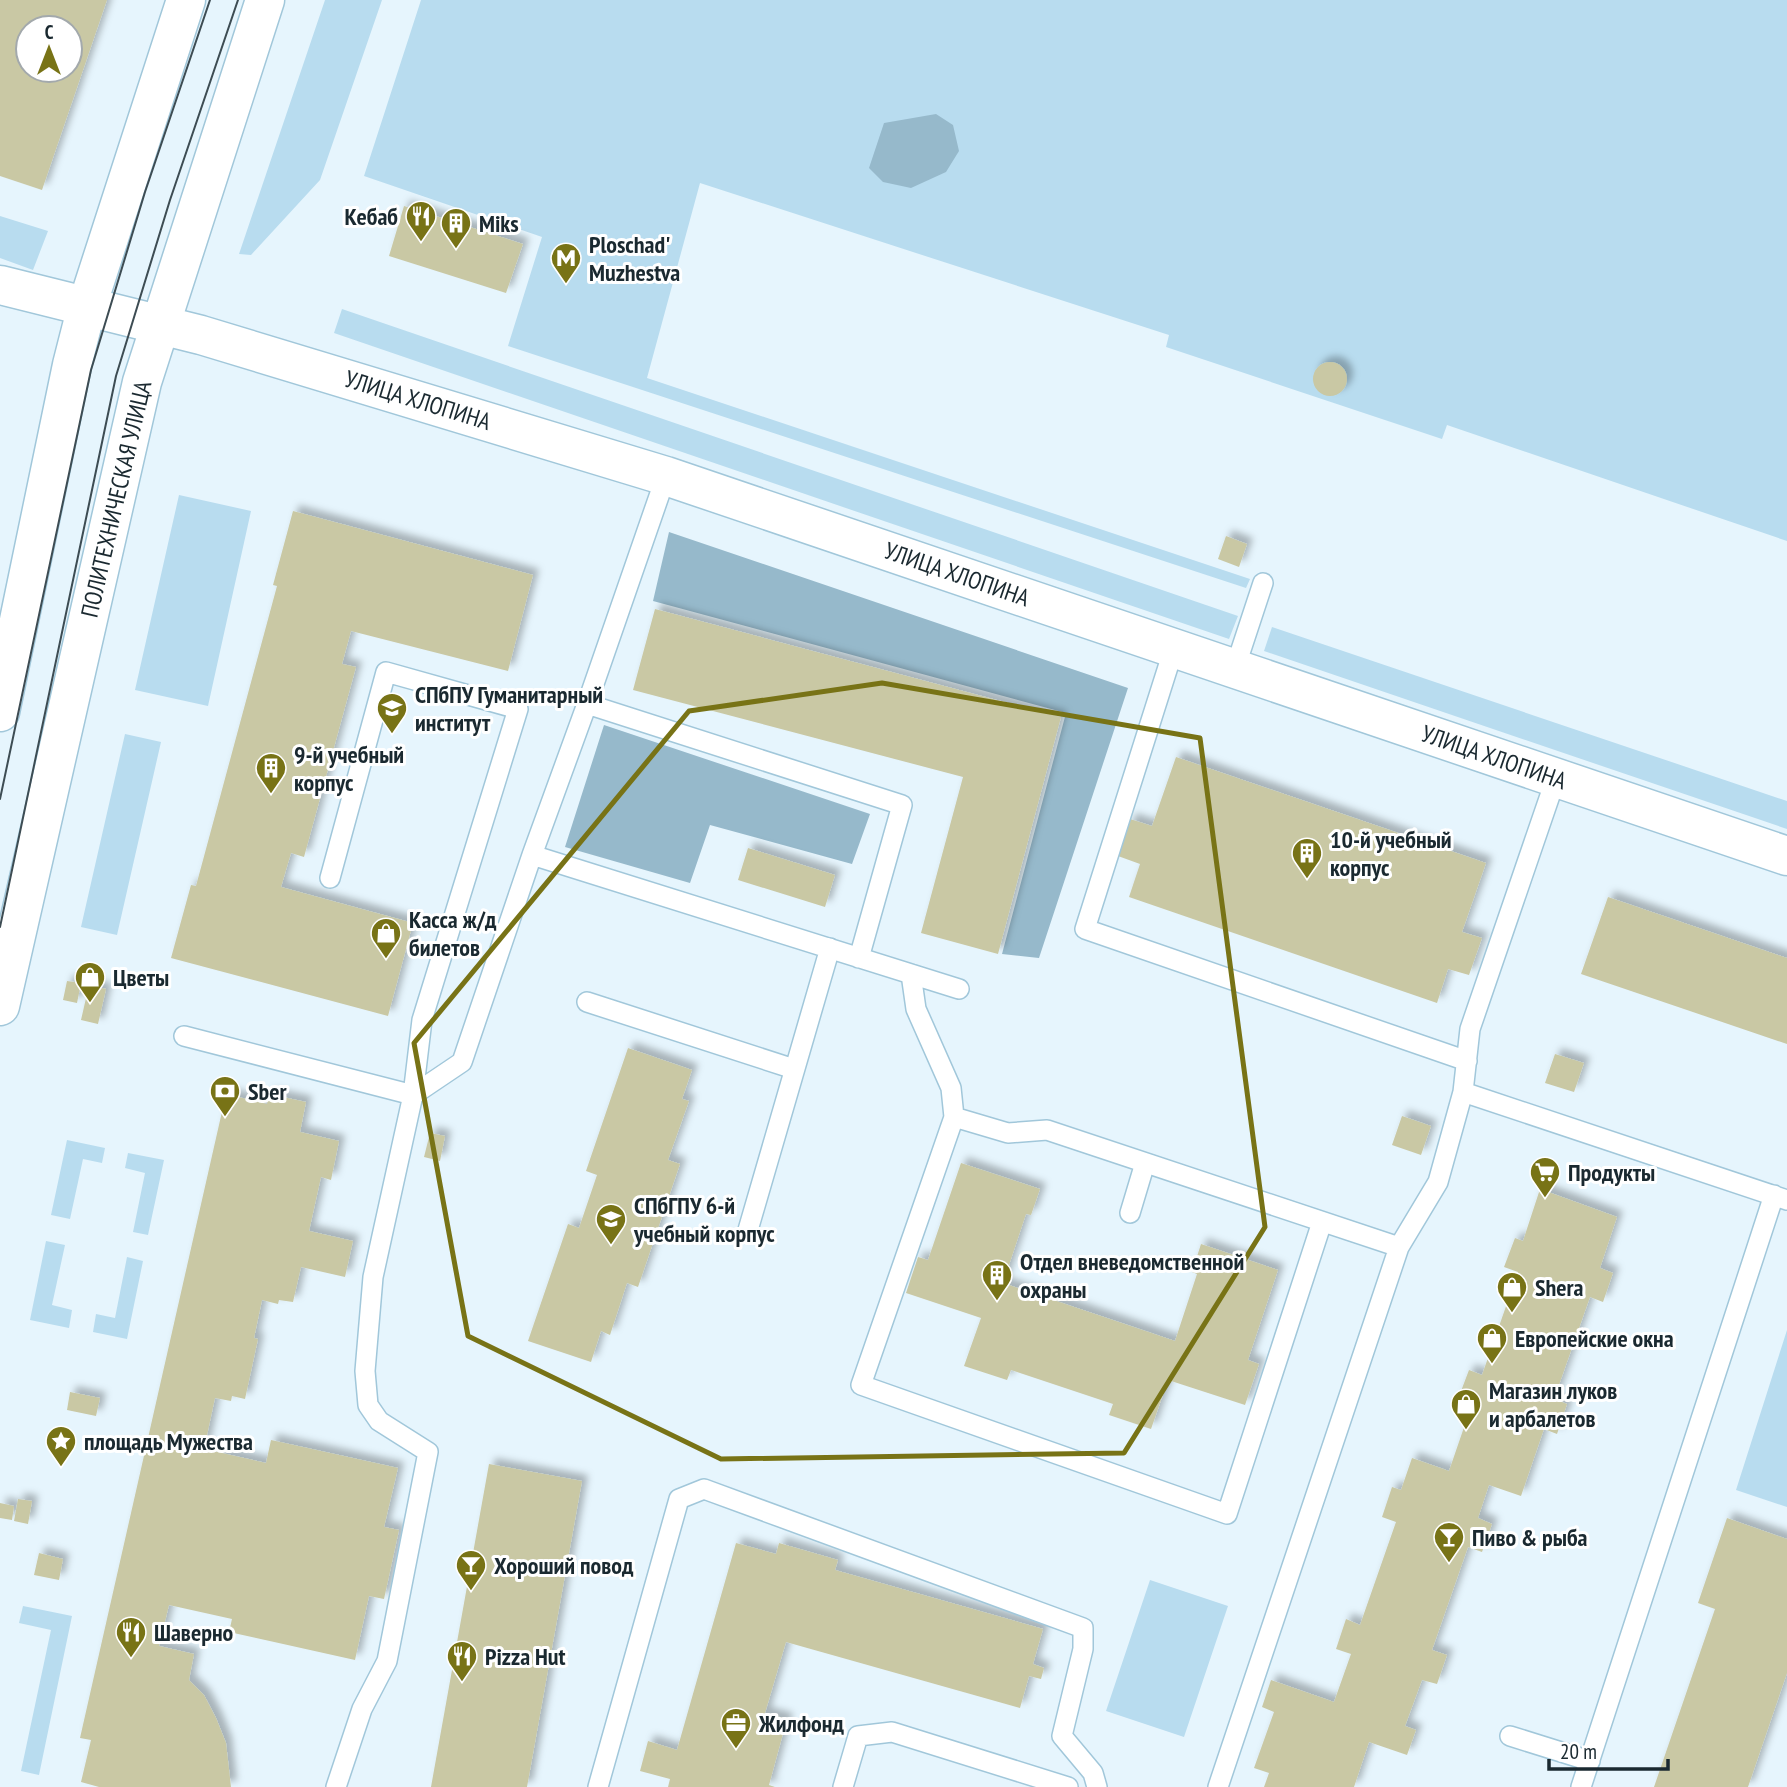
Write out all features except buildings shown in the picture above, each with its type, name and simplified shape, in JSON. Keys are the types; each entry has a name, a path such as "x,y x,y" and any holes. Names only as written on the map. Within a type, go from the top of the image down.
{"street":[{"path":"0,712 72,365 104,310 186,0"},
{"name":"ПОЛИТЕХНИЧЕСКАЯ УЛИЦА","path":"0,1006 142,382 265,0"},
{"name":"УЛИЦА ХЛОПИНА","path":"0,285 104,310 274,357 666,475 1787,856"}],"lane":[{"path":"184,1036 413,1095 462,1062 666,475"},
{"path":"1235,668 1263,583"},
{"path":"1174,648 1085,929 1467,1061"},
{"path":"330,878 386,672 518,709 422,1020 413,1095 373,1277 365,1371 368,1405 379,1421 428,1452 387,1661 362,1709 339,1785"},
{"path":"587,704 902,805 859,958"},
{"path":"1217,1787 1399,1247 1438,1182 1463,1092 1470,1029 1556,778"},
{"path":"532,855 959,989"},
{"path":"748,1230 830,948"},
{"path":"911,974 916,1009 951,1088 954,1117 861,1385 1227,1514 1322,1222"},
{"path":"587,1002 794,1069"},
{"path":"1463,1092 1780,1198 1581,1787"},
{"path":"954,1117 1008,1133 1047,1130 1399,1247"},
{"path":"1130,1213 1145,1163"},
{"path":"598,1787 679,1499 705,1489 1083,1628 1083,1649 1062,1736 1094,1773 1097,1787"},
{"path":"843,1787 858,1736 892,1732 1068,1787"},
{"path":"1510,1736 1590,1761"}],"highlighted area":[{"path":"882,683 1200,738 1265,1227 1124,1453 721,1459 468,1336 414,1043 689,711"}],"shaded area":[{"path":"325,0 382,0 320,180 251,255 239,254"},
{"path":"421,0 1787,0 1787,541 1447,425 1442,439 1166,347 1169,335 700,183 647,378 1250,579 1246,588 508,346 542,237 364,176"},
{"path":"936,114 953,125 959,151 946,172 911,188 883,182 869,168 884,123"},
{"path":"0,216 48,231 33,270 0,258"},
{"path":"342,309 1238,616 1229,639 334,333"},
{"path":"179,495 251,511 208,706 135,690"},
{"path":"669,532 1128,688 1039,958 1002,954 1066,713 653,601"},
{"path":"1272,627 1787,801 1787,829 1264,651"},
{"path":"604,725 870,814 852,864 710,825 690,883 565,847"},
{"path":"125,734 161,742 117,935 81,927"},
{"path":"67,1140 105,1148 102,1163 83,1159 70,1219 51,1215"},
{"path":"128,1153 164,1160 148,1235 133,1232 145,1173 125,1168"},
{"path":"46,1241 65,1245 52,1305 72,1310 69,1328 30,1320"},
{"path":"127,1257 143,1261 127,1339 93,1332 96,1314 115,1318"},
{"path":"1787,1330 1787,1507 1736,1490"},
{"path":"1150,1580 1228,1606 1184,1737 1106,1711"},
{"path":"23,1606 72,1616 39,1775 21,1771 51,1630 19,1623"}],"tram line":[{"path":"0,799 91,370 145,192 210,0"},
{"path":"0,927 116,376 170,200 238,0"}],"place":[{"name":"Кебаб","path":"421,243"},
{"name":"Miks","path":"456,250"},
{"name":"Ploschad' Muzhestva","path":"566,285"},
{"name":"СПбПУ Гуманитарный институт","path":"392,735"},
{"name":"9-й учебный корпус","path":"271,795"},
{"name":"10-й учебный корпус","path":"1307,880"},
{"name":"Касса ж/д билетов","path":"386,960"},
{"name":"Цветы","path":"90,1004"},
{"name":"Sber","path":"225,1118"},
{"name":"Продукты","path":"1545,1199"},
{"name":"СПбГПУ 6-й учебный корпус","path":"611,1246"},
{"name":"Отдел вневедомственной охраны","path":"997,1302"},
{"name":"Shera","path":"1512,1314"},
{"name":"Европейские окна","path":"1492,1365"},
{"name":"Магазин луков и арбалетов","path":"1466,1431"},
{"name":"площадь Мужества","path":"61,1468"},
{"name":"Пиво & рыба","path":"1449,1564"},
{"name":"Хороший повод","path":"471,1592"},
{"name":"Шаверно","path":"131,1659"},
{"name":"Pizza Hut","path":"462,1683"},
{"name":"Жилфонд","path":"736,1750"}]}
